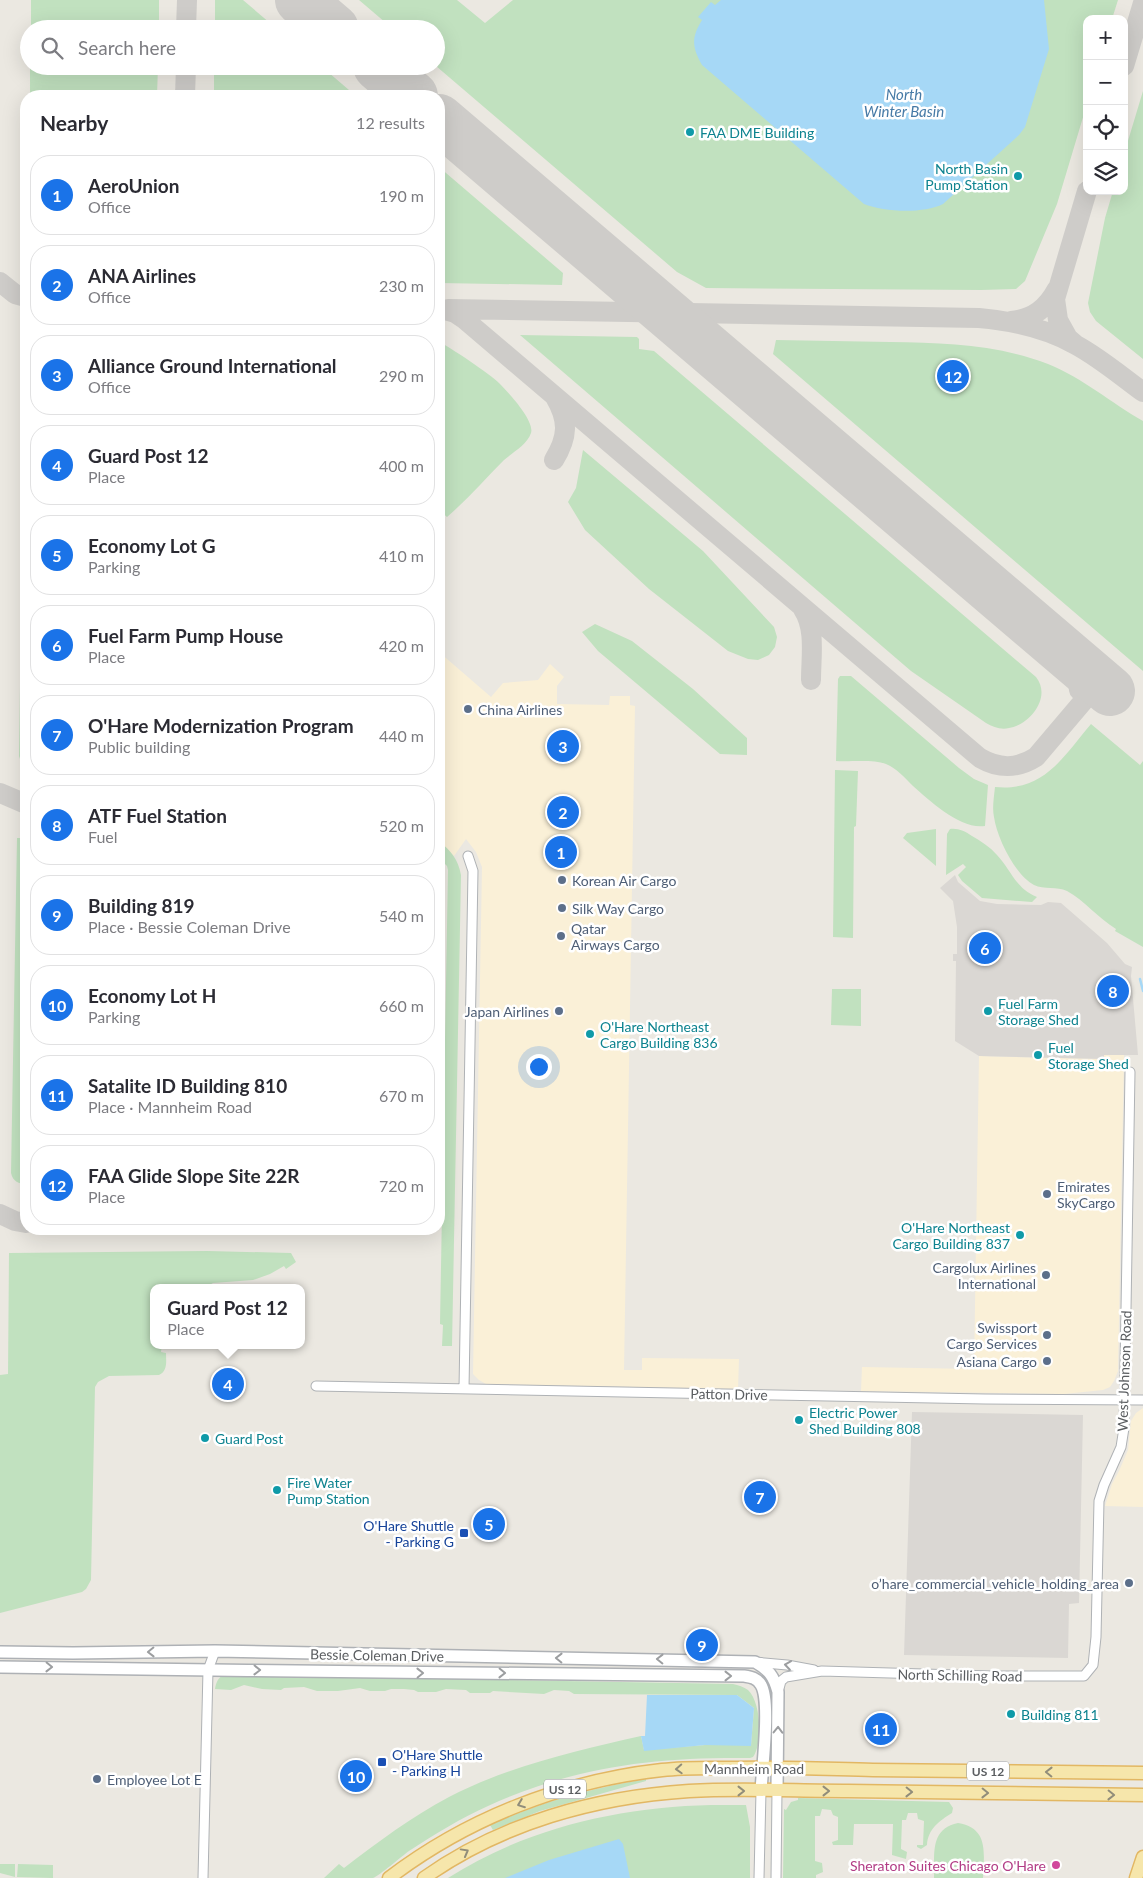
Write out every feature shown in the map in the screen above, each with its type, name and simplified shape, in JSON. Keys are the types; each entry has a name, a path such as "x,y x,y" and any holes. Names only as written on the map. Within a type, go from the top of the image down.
{"main road":[{"name":"Mannheim Road","path":"389,1878 458,1833 515,1806 575,1786 623,1775 663,1770 762,1768 1143,1774"},
{"name":"Mannheim Road","path":"424,1878 466,1851 496,1837 565,1812 606,1802 665,1793 692,1791 777,1791 1143,1796"},
{"path":"1136,1878 1143,1857"}],"street":[{"path":"464,1389 473,871 468,856"},
{"name":"West Johnson Road","path":"1093,1665 1096,1638 1098,1512 1104,1485 1121,1447 1124,1428 1130,1072"},
{"name":"Patton Drive","path":"316,1386 985,1399 1143,1400"},
{"path":"200,1651 208,1670"},
{"path":"203,1878 208,1670 216,1651"},
{"name":"Bessie Coleman Drive","path":"0,1652 216,1651 755,1662"},
{"path":"607,1675 608,1658"},
{"path":"755,1662 766,1668 774,1676 778,1692 776,1878"},
{"name":"North Schilling Road","path":"755,1662 787,1665 822,1672"},
{"name":"North Schilling Road","path":"778,1692 781,1681 786,1677 822,1672 1084,1676 1093,1665"},
{"name":"Bessie Coleman Drive","path":"0,1666 752,1677 762,1686 764,1695 761,1791"},
{"path":"759,1878 761,1791"}],"shaded area":[{"path":"445,657 491,697 503,683 538,680 550,664 564,677 557,686 557,704 609,705 610,696 630,696 630,705 635,706 624,1370 642,1370 642,1358 739,1359 738,1389 486,1384 473,1374 482,867 476,852 466,839 454,856 445,847"},
{"path":"955,875 958,882 980,901 997,904 1041,905 1048,902 1061,903 1107,943 1125,964 1132,967 1131,976 1138,1055 1104,1055 1104,1059 979,1056 955,1041 956,961 953,961 953,954 957,954 957,927 953,901 940,888"},
{"path":"1104,1055 1124,1055 1118,1371 1110,1387 1103,1390 1064,1394 861,1391 862,1367 974,1369 979,1056 1103,1059"},
{"path":"1143,1408 1143,1507 1105,1506 1112,1484 1128,1450 1131,1421 1136,1413"},
{"path":"912,1412 1083,1415 1079,1603 1069,1604 1068,1658 904,1655"}],"green space":[{"path":"31,0 159,0 159,20 31,20"},
{"path":"215,0 243,0 266,20 215,20"},
{"path":"359,0 457,0 485,23 513,0 1118,0 1113,15 1083,15 1083,117 1057,204 1025,281 1016,289 706,288 677,272 445,74 445,20 382,20"},
{"path":"30,75 158,75 157,90 30,90"},
{"path":"214,75 332,75 349,90 214,90"},
{"path":"1143,91 1143,359 1096,321 1090,312 1088,303 1105,218 1112,195 1128,195 1128,141"},
{"path":"445,172 563,273 562,285 445,283"},
{"path":"520,335 637,337 639,339 639,349 654,351 1036,677 1040,685 1040,701 1031,716 1017,726 1006,729 991,726 911,671"},
{"path":"776,340 931,343 1009,352 1061,370 1085,383 1143,421 1143,671 773,354"},
{"path":"445,345 499,383 525,414 531,428 531,433 523,445 504,460 447,517 445,515"},
{"path":"583,450 703,551 774,627 777,637 775,647 769,655 758,660 748,659 728,651 649,589 585,530 568,502 576,488"},
{"path":"595,624 632,641 693,689 747,738 747,755 720,754 598,651 582,632"},
{"path":"840,676 851,676 959,768 974,779 988,785 985,826 966,824 946,813 897,771 886,764 868,761 836,761 838,679"},
{"path":"20,685 20,759 19,756"},
{"path":"1091,724 1140,765 1143,761 1143,947 1115,931 1116,929 1067,891 1034,885 1027,880 1008,855 996,826 993,810 995,787 1012,787 1027,784 1040,778 1061,760"},
{"path":"835,770 858,771 856,826 854,827 853,938 833,937"},
{"path":"936,829 936,866 903,838 907,833"},
{"path":"950,829 964,831 988,847 1002,861 1019,884 1030,894 1037,897 1032,902 982,898 962,881 958,875 966,867 963,864 946,875 947,834"},
{"path":"17,838 20,838 20,1183 15,1180 11,1173"},
{"path":"445,846 458,864 461,875 452,1346 442,1346 443,1325 440,1324 442,1235 445,1235 447,866 445,864"},
{"path":"832,989 861,989 861,1026 831,1025"},
{"path":"207,1251 291,1253 296,1262 286,1269 284,1266 270,1274 253,1280 211,1284 150,1284 150,1349 161,1349 161,1352 166,1353 164,1371 159,1375 109,1376 98,1382 95,1387 91,1580 82,1592 0,1613 0,1375 8,1374 9,1253"},
{"path":"224,1675 733,1684 748,1690 756,1704 759,1723 758,1742 753,1757 750,1758 681,1759 649,1762 585,1773 553,1781 521,1792 458,1821 409,1851 373,1878 324,1878 339,1864 344,1868 408,1821 449,1797 495,1776 543,1760 641,1736 644,1750 705,1745 751,1745 754,1708 737,1695 574,1694 569,1691 554,1690 544,1694 493,1691 490,1693 470,1693 466,1690 446,1689 436,1692 418,1692 404,1689 370,1691 360,1688 317,1691 304,1687 284,1688 281,1690 262,1689 244,1685 231,1690 215,1689 218,1680"},
{"path":"646,1779 646,1781 540,1811 493,1830 490,1825 528,1809 567,1797"},
{"path":"798,1798 949,1802 953,1808 952,1813 935,1826 930,1834 927,1845 921,1849 917,1845 923,1845 924,1821 918,1819 917,1813 908,1813 906,1820 902,1820 901,1849 907,1852 906,1859 892,1855 893,1824 854,1824 853,1845 833,1845 832,1842 838,1840 838,1817 833,1815 831,1810 822,1809 820,1816 815,1816 815,1861 822,1863 823,1872 816,1875 816,1878 783,1878 784,1809 786,1810 791,1802 798,1800"},
{"path":"711,1805 746,1805 750,1827 750,1878 448,1878 509,1846 541,1833 608,1816 642,1810"},
{"path":"958,1823 975,1830 980,1836 984,1851 983,1878 934,1878 934,1852 938,1837 949,1826"},
{"path":"0,1864 15,1864 15,1877 0,1873"},
{"path":"18,1864 53,1865 53,1878 17,1877"}],"water":[{"name":"North Winter Basin","path":"721,0 1044,0 1049,49 1025,127 1019,135 943,204 914,211 882,209 864,204 702,65 696,53 694,42 696,32 702,20 698,17 711,2 715,5"},
{"path":"647,1695 737,1695 754,1708 751,1746 705,1745 644,1751 641,1736 645,1736"},
{"path":"619,1839 623,1844 630,1878 505,1878 549,1860"}],"waterway":[{"path":"1140,979 1143,991"}],"taxiway":[{"path":"186,20 187,0"},
{"path":"1126,60 1143,3"},
{"path":"185,90 186,75"},
{"path":"1075,344 1068,338 1058,320 1055,299 1086,195"},
{"path":"0,282 15,294 20,295"},
{"path":"1011,321 1033,315 1049,302 1057,289"},
{"path":"448,309 992,319 1029,326 1065,339 1094,356 1143,392"},
{"path":"445,310 455,313 464,319 987,762 1008,766 1022,764 1036,757 1086,698 1090,684 1086,670"},
{"path":"554,460 562,444 565,429 563,414 555,397"},
{"path":"803,609 810,625 812,652 811,680"},
{"path":"1067,654 1077,674 1079,690"},
{"path":"0,793 20,801"},
{"path":"0,1214 20,1222"}],"runway":[{"path":"300,0 323,20"},
{"path":"388,75 406,90"},
{"path":"445,124 1110,691"}],"place":[{"name":"FAA DME Building","path":"690,132"},
{"name":"North Basin Pump Station","path":"1018,176"},
{"name":"FAA Glide Slope Site 22R","path":"953,376"},
{"name":"China Airlines","path":"468,709"},
{"name":"Alliance Ground International","path":"563,746"},
{"name":"ANA Airlines","path":"563,812"},
{"name":"AeroUnion","path":"561,852"},
{"name":"Korean Air Cargo","path":"562,880"},
{"name":"Silk Way Cargo","path":"562,908"},
{"name":"Qatar Airways Cargo","path":"561,936"},
{"name":"Fuel Farm Pump House","path":"985,948"},
{"name":"ATF Fuel Station","path":"1113,991"},
{"name":"Japan Airlines","path":"559,1011"},
{"name":"Fuel Farm Storage Shed","path":"988,1011"},
{"name":"O'Hare Northeast Cargo Building 836","path":"590,1034"},
{"name":"Fuel Storage Shed","path":"1038,1055"},
{"name":"Emirates SkyCargo","path":"1047,1194"},
{"name":"O'Hare Northeast Cargo Building 837","path":"1020,1235"},
{"name":"Cargolux Airlines International","path":"1046,1275"},
{"name":"Swissport Cargo Services","path":"1047,1335"},
{"name":"Asiana Cargo","path":"1047,1361"},
{"name":"Guard Post 12","path":"228,1384"},
{"name":"Electric Power Shed Building 808","path":"799,1420"},
{"name":"Guard Post","path":"205,1438"},
{"name":"Fire Water Pump Station","path":"277,1490"},
{"name":"O'Hare Modernization Program","path":"760,1497"},
{"name":"Economy Lot G","path":"489,1524"},
{"name":"O'Hare Shuttle - Parking G","path":"464,1533"},
{"name":"o’hare_commercial_vehicle_holding_area","path":"1129,1583"},
{"name":"Building 819","path":"702,1645"},
{"name":"Building 811","path":"1011,1714"},
{"name":"Satalite ID Building 810","path":"881,1729"},
{"name":"O'Hare Shuttle - Parking H","path":"382,1762"},
{"name":"Economy Lot H","path":"356,1776"},
{"name":"Employee Lot E","path":"97,1779"},
{"name":"Sheraton Suites Chicago O'Hare","path":"1056,1865"}]}
